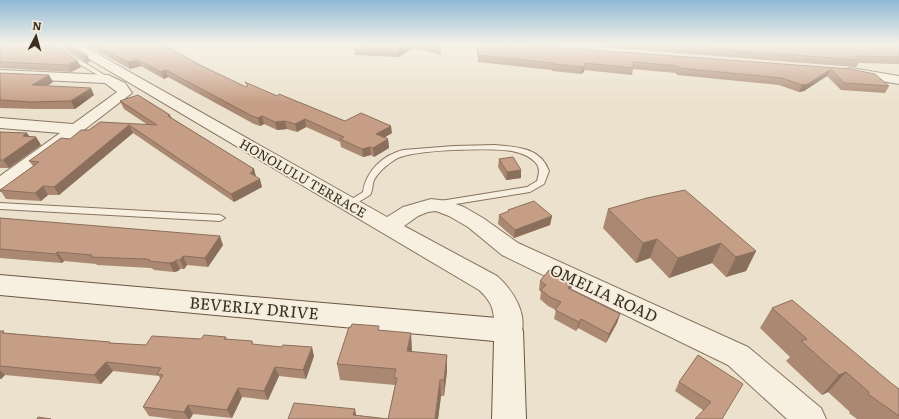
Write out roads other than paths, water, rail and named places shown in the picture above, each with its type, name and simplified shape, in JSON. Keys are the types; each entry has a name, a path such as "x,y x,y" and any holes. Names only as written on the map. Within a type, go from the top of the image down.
{"street":[{"name":"HONOLULU TERRACE","path":"104,64 388,227 488,282 505,302 508,310 509,331"},
{"path":"838,71 899,80"},
{"path":"0,74 108,79 120,86 125,93 0,185"},
{"path":"0,124 76,129"},
{"name":"OMELIA ROAD","path":"388,227 413,210 434,205 453,210 475,222 510,249 738,356 810,419"},
{"name":"BEVERLY DRIVE","path":"0,285 509,331"},
{"path":"509,331 509,419"}],"lane":[{"path":"82,64 108,79"},
{"path":"349,204 367,193 370,180 379,170 394,156 403,153 490,146 526,152 539,160 544,171 541,182 530,189 434,205"},
{"path":"0,206 220,218"}]}
